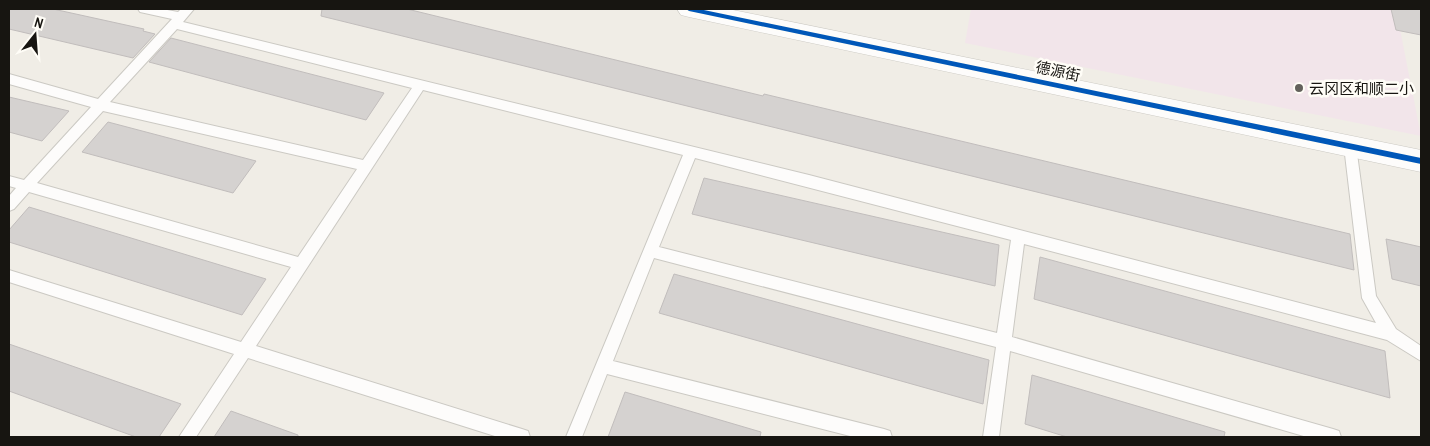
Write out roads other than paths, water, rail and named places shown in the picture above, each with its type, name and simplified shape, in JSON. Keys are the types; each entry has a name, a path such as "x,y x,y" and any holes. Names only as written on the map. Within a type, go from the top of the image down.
{"street":[{"name":"德源街","path":"689,9 1421,161"}],"lane":[{"path":"144,9 181,17 420,85 691,152 1391,334 1421,354"},
{"path":"9,205 181,17"},
{"path":"9,78 100,105 366,166"},
{"path":"187,437 420,85"},
{"path":"1350,146 1369,298 1391,334"},
{"path":"574,437 691,152"},
{"path":"9,181 301,264"},
{"path":"991,437 1018,236"},
{"path":"651,250 1004,342 1332,437"},
{"path":"9,276 522,437"},
{"path":"604,366 884,437"}],"place":[{"name":"云冈区和顺二小","path":"1299,88"}]}
